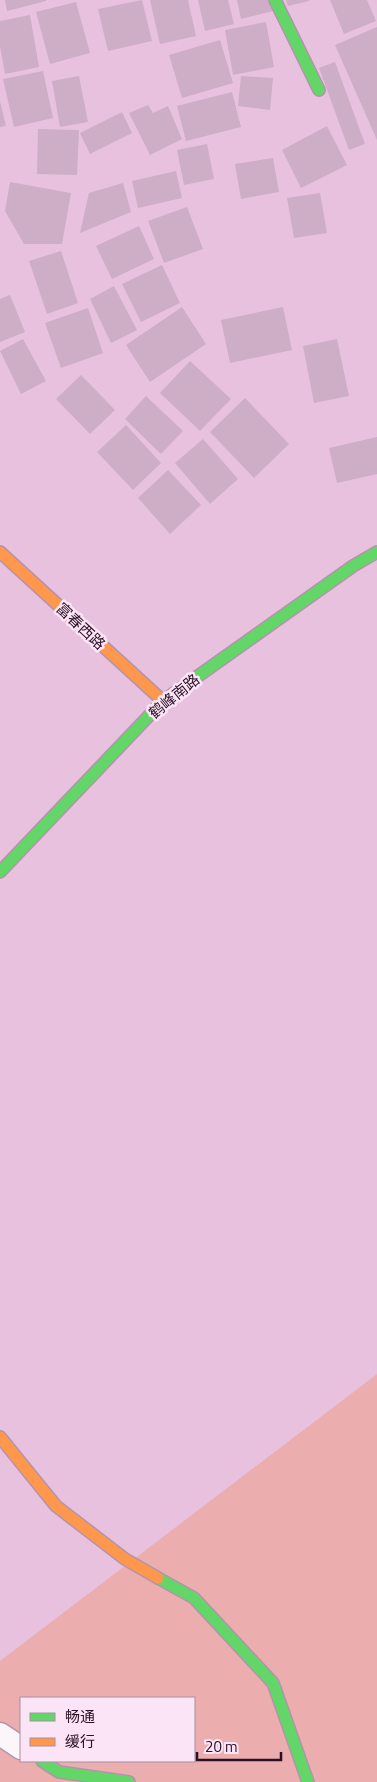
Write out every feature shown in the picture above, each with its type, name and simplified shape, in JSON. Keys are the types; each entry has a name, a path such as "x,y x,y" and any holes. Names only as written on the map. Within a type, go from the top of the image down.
{"street":[{"path":"275,0 319,90"},
{"name":"富春西路","path":"0,552 162,701"},
{"name":"鹤峰南路","path":"0,872 162,701 353,566 377,552"},
{"path":"0,1437 56,1506 125,1559 194,1598 273,1683 308,1782"},
{"path":"0,1734 20,1747"},
{"path":"44,1762 59,1772 129,1782"}],"shaded area":[{"path":"377,1374 377,1782 0,1782 0,1661"}],"building":[{"path":"5,0 46,0 46,1 7,11"},
{"path":"142,0 152,41 108,51 98,9"},
{"path":"150,0 188,0 196,36 160,44"},
{"path":"198,0 228,0 234,24 205,31"},
{"path":"237,0 270,0 273,11 241,19"},
{"path":"286,0 309,0 309,1 288,6"},
{"path":"330,0 367,0 376,21 344,34"},
{"path":"76,2 90,53 50,64 36,12"},
{"path":"30,15 39,67 5,74 0,46 0,21"},
{"path":"266,22 274,67 233,75 225,30"},
{"path":"377,27 377,140 335,45"},
{"path":"220,40 233,83 182,98 169,55"},
{"path":"335,62 365,144 349,150 319,68"},
{"path":"43,71 53,118 14,127 3,79"},
{"path":"79,76 88,122 60,127 52,81"},
{"path":"241,76 273,78 270,110 238,106"},
{"path":"232,92 241,127 186,141 177,106"},
{"path":"0,101 6,126 0,127"},
{"path":"148,105 153,113 168,106 182,139 150,155 129,113"},
{"path":"122,112 132,133 90,154 80,133"},
{"path":"327,126 347,165 301,188 282,150"},
{"path":"38,129 79,130 77,175 37,174"},
{"path":"207,144 214,179 184,185 177,150"},
{"path":"273,158 279,192 241,199 235,164"},
{"path":"176,171 182,198 138,208 132,181"},
{"path":"10,182 71,193 62,244 24,244 5,211"},
{"path":"123,183 131,212 80,233 89,193"},
{"path":"320,193 327,233 294,238 287,198"},
{"path":"187,207 203,249 164,263 148,221"},
{"path":"139,226 154,259 112,279 96,246"},
{"path":"61,251 78,303 47,314 29,261"},
{"path":"162,265 180,303 141,322 122,284"},
{"path":"114,286 137,330 111,343 90,299"},
{"path":"10,295 25,332 0,342 0,299"},
{"path":"182,307 206,344 150,382 126,345"},
{"path":"283,307 292,350 230,363 221,320"},
{"path":"88,308 103,353 61,368 45,323"},
{"path":"23,339 46,381 21,394 0,351"},
{"path":"337,339 349,396 314,403 303,346"},
{"path":"190,361 231,399 200,431 160,393"},
{"path":"81,375 115,410 90,434 56,399"},
{"path":"146,396 183,431 161,454 125,419"},
{"path":"245,398 289,444 254,478 210,432"},
{"path":"126,425 161,463 133,490 97,452"},
{"path":"377,437 377,474 337,483 329,448"},
{"path":"203,439 238,479 210,504 175,463"},
{"path":"168,470 201,505 170,534 138,498"}],"traffic: fast":[{"path":"275,0 319,90"},
{"path":"0,872 163,701 353,566 377,552"},
{"path":"158,1578 194,1598 273,1683 308,1782"},
{"path":"44,1762 59,1772 129,1782"}],"traffic: slow":[{"path":"0,552 163,701"},
{"path":"0,1437 56,1506 125,1559 158,1578"}]}
